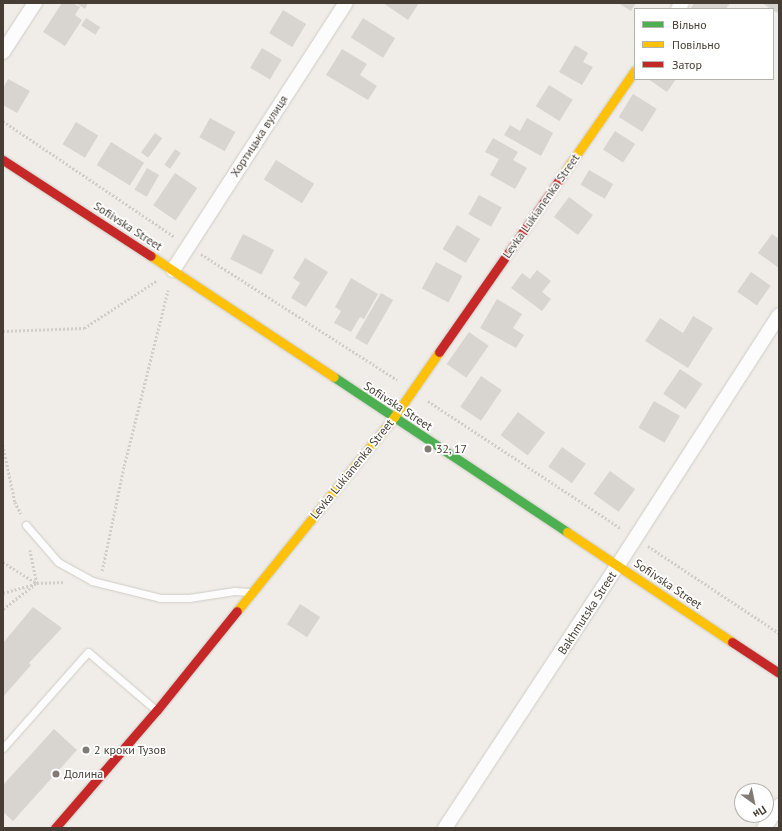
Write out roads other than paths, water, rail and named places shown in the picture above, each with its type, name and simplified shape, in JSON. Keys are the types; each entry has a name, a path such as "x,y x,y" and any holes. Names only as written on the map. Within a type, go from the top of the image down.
{"street":[{"path":"3,52 35,3"},
{"name":"Хортицька вулиця","path":"173,270 346,3"},
{"name":"Levka Lukianenka Street","path":"55,828 157,710 394,417 634,71"},
{"name":"Sofiivska Street","path":"3,160 173,270 779,673"},
{"name":"Bakhmutska Street","path":"445,828 618,566 779,316"},
{"path":"764,828 779,806"}],"lane":[{"path":"26,525 58,562 92,581 160,598 189,598 234,591 252,593"},
{"path":"3,748 88,652 157,710"}],"place":[{"name":"32, 17","path":"428,449"},
{"name":"2 кроки Тузов","path":"86,750"},
{"name":"Долина","path":"56,774"}]}
